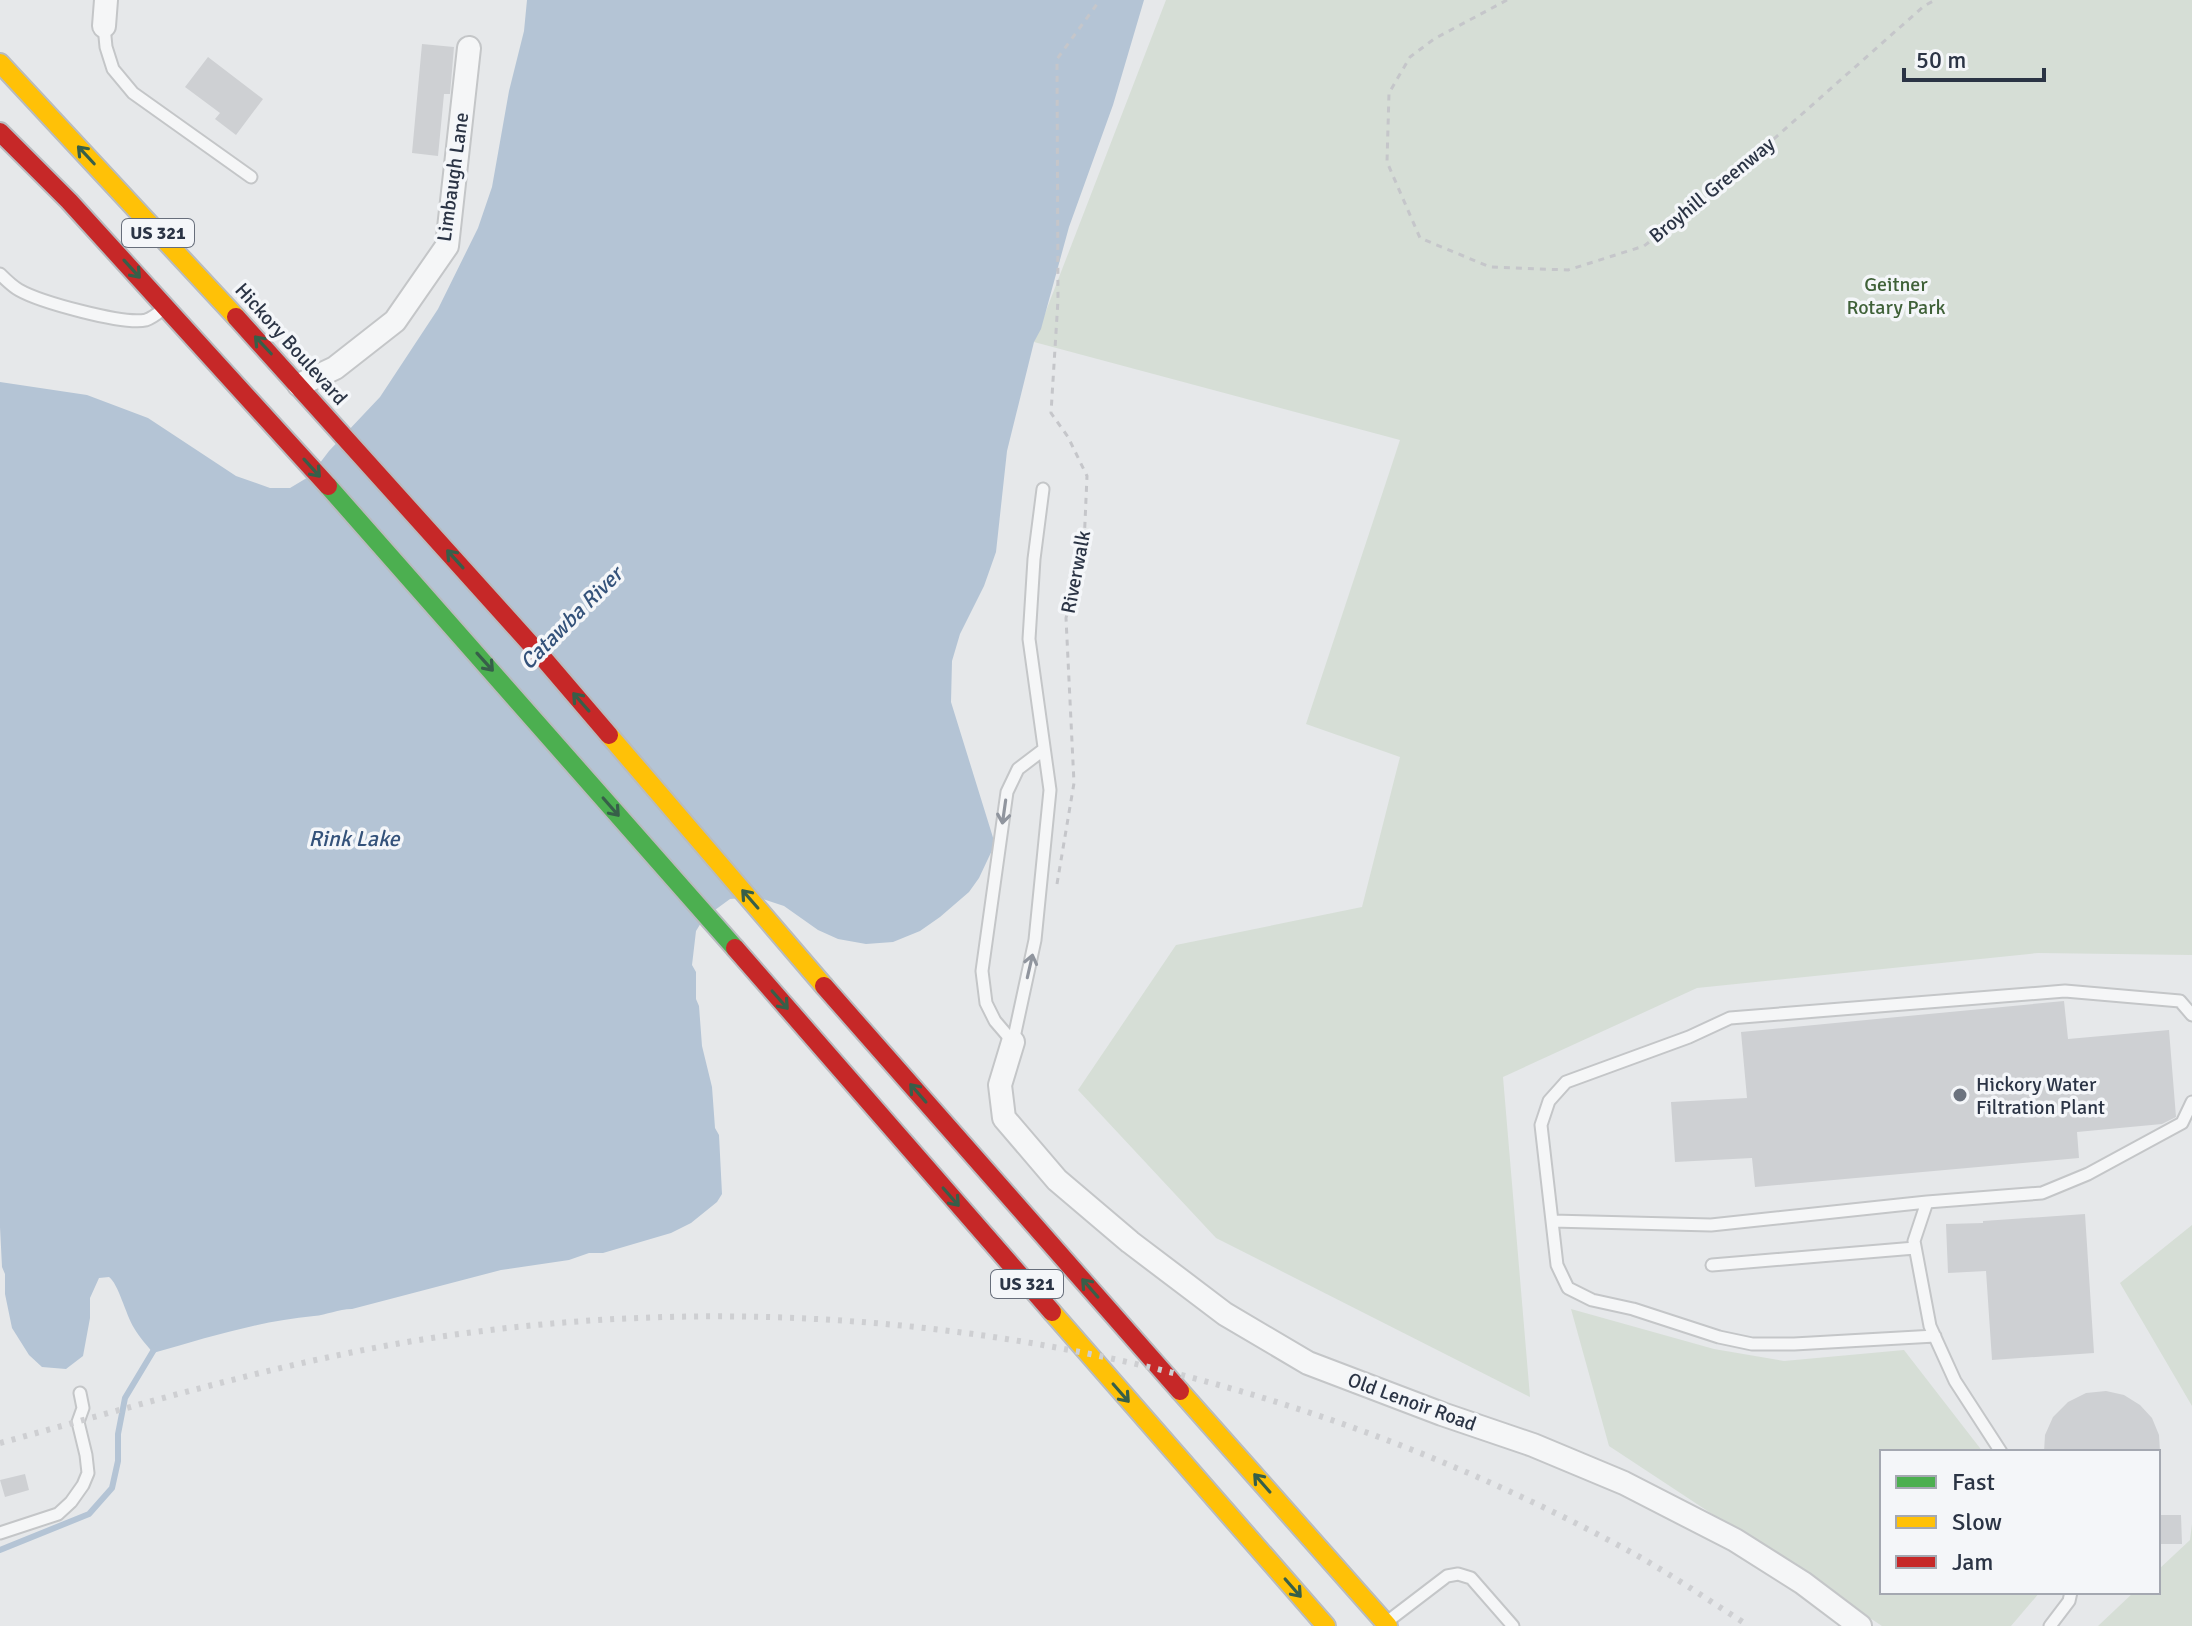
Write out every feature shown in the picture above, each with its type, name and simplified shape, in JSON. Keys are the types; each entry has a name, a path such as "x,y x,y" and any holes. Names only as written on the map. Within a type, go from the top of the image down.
{"highway":[{"name":"Hickory Boulevard","path":"0,63 299,385 544,659 855,1022 1386,1625"},
{"name":"US 321","path":"0,132 69,201 261,410 1326,1626"}],"street":[{"path":"104,26 106,0"},
{"name":"Limbaugh Lane","path":"299,385 335,368 395,321 447,246 469,48"},
{"name":"Old Lenoir Road","path":"1013,1042 1000,1085 1004,1118 1057,1180 1130,1242 1225,1314 1308,1363 1533,1445 1636,1489 1735,1540 1803,1583 1860,1626"}],"lane":[{"path":"104,26 113,69 133,93 251,177"},
{"path":"0,274 22,292 71,308 131,321 149,319 166,307"},
{"path":"1013,1042 1035,940 1050,790 1029,639 1034,559 1043,489"},
{"path":"1013,1042 995,1021 986,1003 982,971 1007,792 1018,769 1043,750"},
{"path":"1935,1336 1752,1344 1592,1300 1568,1288 1557,1265 1541,1125 1549,1101 1566,1082 1689,1037 1730,1018 2065,991 2180,1001 2192,1015"},
{"path":"1552,1221 1711,1225 2042,1193 2088,1174 2182,1123 2192,1102"},
{"path":"1927,1202 1914,1241 1930,1326 1955,1381 2000,1450"},
{"path":"1712,1265 1915,1248"},
{"path":"0,1533 58,1514 83,1485 88,1473 78,1422 83,1408 80,1393"},
{"path":"1386,1625 1447,1576 1458,1574 1471,1578 1513,1626"},
{"path":"2050,1626 2069,1601 2071,1594"}],"path":[{"name":"Riverwalk","path":"1055,895 1074,783 1066,618 1084,545 1087,476 1068,437 1051,413 1058,300 1057,59 1100,0"},
{"name":"Broyhill Greenway","path":"1507,0 1434,39 1410,57 1389,93 1387,162 1420,238 1490,267 1568,270 1644,246 1706,199 1924,6 1935,0"}],"green space":[{"name":"Geitner Rotary Park","path":"1166,0 2192,0 2192,955 2038,953 1697,988 1503,1077 1530,1397 1216,1238 1078,1090 1176,945 1362,907 1400,757 1306,724 1400,440 1034,342"},
{"path":"2192,1225 2192,1406 2120,1283"},
{"path":"1571,1309 1714,1349 1784,1361 1904,1350 1981,1450 1880,1450 1880,1594 2038,1594 2011,1626 1882,1626 1609,1446"},
{"path":"2192,1524 2192,1626 2098,1626 2132,1594 2160,1594 2160,1568 2190,1540"}],"water":[{"name":"Rink Lake","path":"527,0 1144,0 1113,105 1069,227 1041,329 1034,342 1007,451 996,552 984,586 960,634 952,661 951,702 995,844 969,892 920,931 893,942 866,944 838,939 818,930 784,906 757,897 730,899 704,918 696,931 692,965 696,972 696,999 702,1046 712,1087 715,1128 719,1135 722,1194 717,1202 691,1223 671,1233 603,1253 501,1270 352,1309 253,1326 153,1353 134,1328 112,1280 109,1277 99,1278 90,1298 83,1356 66,1369 42,1367 29,1355 12,1328 5,1294 0,1227 0,382 87,395 148,418 236,476 270,488 290,488 310,476 380,397 438,309 478,228 492,187 509,91 524,31"}],"building":[{"path":"422,44 454,47 450,94 444,94 438,156 412,153"},
{"path":"208,57 263,99 236,135 215,119 220,113 185,87"},
{"name":"Hickory Water Filtration Plant","path":"2064,1001 2068,1039 2169,1030 2176,1117 2162,1124 2077,1132 2079,1158 1755,1187 1752,1158 1675,1162 1671,1102 1747,1098 1741,1032"},
{"path":"2085,1214 2094,1353 1992,1360 1986,1271 1948,1273 1946,1224"},
{"path":"2106,1391 2124,1395 2140,1405 2152,1418 2159,1435 2160,1450 2044,1450 2045,1435 2053,1417 2068,1402 2086,1393"},
{"path":"25,1474 29,1490 5,1497 0,1480"},
{"path":"2160,1515 2181,1515 2182,1544 2160,1544"}],"waterway":[{"path":"0,1550 89,1514 112,1488 125,1398 155,1348"}],"railway":[{"path":"0,1443 277,1369 445,1336 597,1320 748,1317 899,1325 1047,1346 1194,1378 1338,1422 1479,1478 1616,1544 1749,1626"}],"traffic: fast":[{"path":"328,486 735,948"}],"traffic: slow":[{"path":"0,63 236,317"},
{"path":"609,735 824,986"},
{"path":"1052,1312 1326,1626"},
{"path":"1180,1391 1388,1626"}],"traffic: jam":[{"path":"0,132 69,201 328,486"},
{"path":"236,317 609,735"},
{"path":"735,948 1052,1312"},
{"path":"824,986 1180,1391"}],"place":[{"name":"Hickory Water Filtration Plant","path":"1960,1095"}],"water label":[{"name":"Catawba River","path":"571,618"}]}
